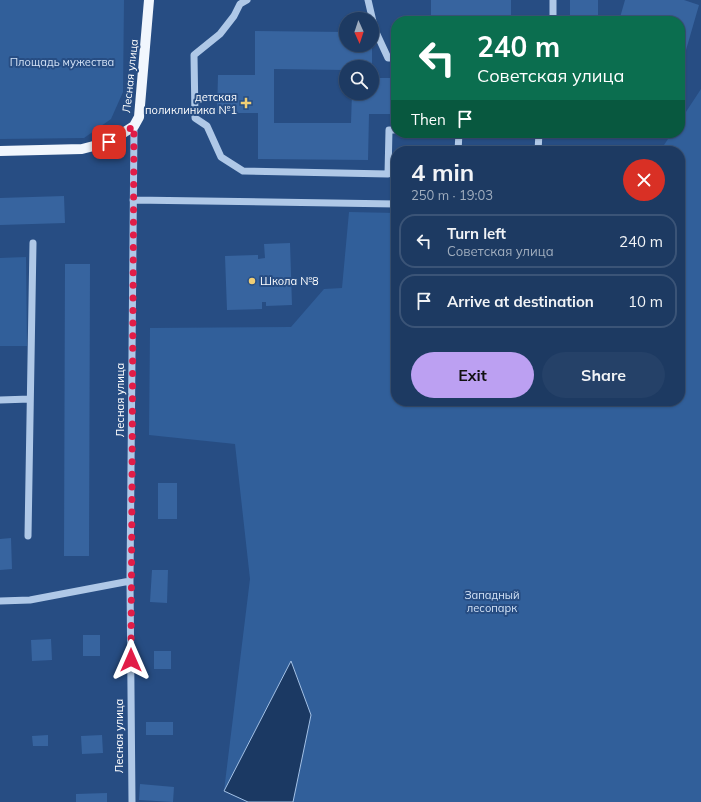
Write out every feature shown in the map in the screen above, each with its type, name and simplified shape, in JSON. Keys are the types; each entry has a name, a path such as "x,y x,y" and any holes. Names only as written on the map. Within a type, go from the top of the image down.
{"main road":[{"name":"Лесная улица","path":"134,126 139,118 149,0"},
{"path":"0,150 82,149 109,142 134,126"}],"street":[{"path":"247,0 240,4 234,16 220,34 194,55 195,118 207,126 221,157 243,171 388,174 389,130 391,130"},
{"path":"368,0 375,30 388,58 391,58"},
{"path":"553,0 553,16"},
{"name":"Лесная улица","path":"132,802 130,581 134,126"},
{"path":"133,200 391,204"},
{"path":"28,536 32,243"},
{"path":"0,400 30,400"},
{"path":"0,601 30,600 130,581"}],"green space":[{"name":"Площадь мужества","path":"0,0 124,0 123,92 111,119 84,138 0,139"},
{"name":"Западный лесопарк","path":"701,89 701,802 293,802 311,715 291,661 224,791 250,579 235,444 149,435 150,328 291,327 324,289 342,288 349,212 391,213 391,406 685,406 685,146 663,146 669,138 685,138 685,113"},
{"path":"26,257 27,346 0,346 0,258"}],"shaded area":[{"path":"291,661 311,715 293,802 248,802 224,791"}],"building":[{"path":"431,0 511,0 511,16 431,16"},
{"path":"570,0 598,0 598,16 570,16"},
{"path":"625,0 684,0 699,5 686,50 685,16 620,16"},
{"name":"детская поликлиника №1","path":"255,31 339,32 339,52 372,52 372,60 339,60 339,70 274,69 274,123 351,123 352,100 379,100 379,78 391,78 391,114 369,114 368,160 258,159 258,113 217,113 218,75 255,75"},
{"path":"64,196 65,223 0,225 0,198"},
{"path":"290,243 292,305 266,306 266,302 262,302 262,309 227,310 225,256 258,255 258,259 265,258 264,244"},
{"path":"65,264 90,264 89,556 64,556"},
{"path":"158,483 177,483 177,519 158,519"},
{"path":"11,538 12,569 0,570 0,539"},
{"path":"152,570 168,570 167,603 150,602"},
{"path":"83,635 100,635 100,656 83,656"},
{"path":"51,639 52,660 32,661 31,640"},
{"path":"154,651 171,651 171,669 154,669"},
{"path":"146,722 173,722 173,735 146,735"},
{"path":"48,735 48,746 33,746 32,736"},
{"path":"102,735 103,753 82,754 81,736"},
{"path":"140,784 174,787 173,802 139,800"},
{"path":"107,793 107,802 76,802 76,794"}],"place":[{"name":"детская поликлиника №1","path":"246,103"},
{"name":"Школа №8","path":"252,281"}],"route":[{"path":"109,142 134,126 130,581 131,660"}]}
